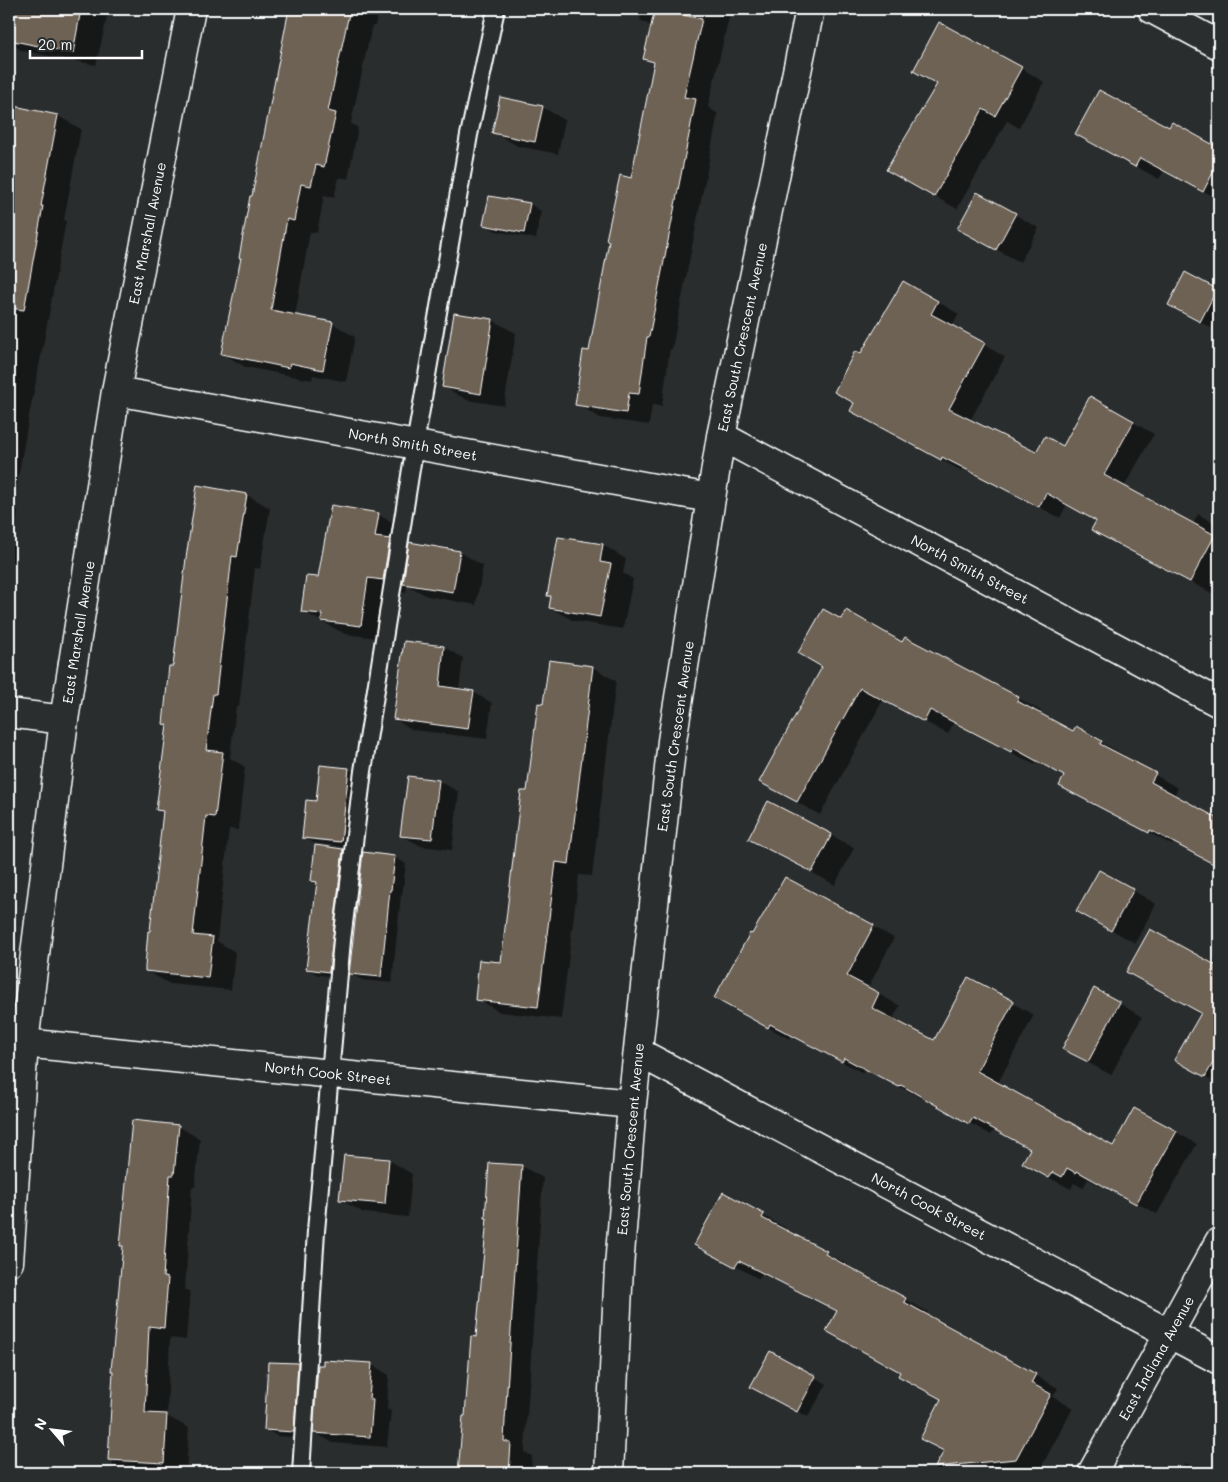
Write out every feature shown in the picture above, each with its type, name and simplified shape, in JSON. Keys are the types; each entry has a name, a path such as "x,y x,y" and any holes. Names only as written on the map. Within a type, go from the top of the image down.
{"street":[{"name":"East Marshall Avenue","path":"9,1262 24,1043 64,720 116,391 191,9"},
{"name":"East South Crescent Avenue","path":"609,1473 619,1267 632,1104 672,741 721,436 810,9"},
{"path":"1152,9 1219,45"},
{"name":"North Smith Street","path":"116,391 710,498"},
{"name":"North Smith Street","path":"721,436 1219,702"},
{"path":"9,713 64,720"},
{"name":"North Cook Street","path":"24,1043 632,1104"},
{"name":"North Cook Street","path":"638,1052 1219,1360"},
{"name":"East Indiana Avenue","path":"1092,1473 1219,1242"}],"lane":[{"path":"301,1473 315,1251 330,1073 342,940 363,771 415,444 469,135 496,9"}],"building":[{"path":"9,9 81,9 73,53 9,40"},
{"path":"289,9 350,9 328,111 336,113 324,167 316,165 311,186 301,184 294,221 287,219 271,310 333,322 323,370 290,363 289,368 221,354 241,258 239,258 250,196 252,196"},
{"path":"655,9 702,19 684,97 696,99 649,337 647,337 639,394 629,393 626,413 575,405 583,350 589,351 609,241 606,240 620,175 631,178 654,62 643,59"},
{"path":"939,22 1022,67 995,116 983,109 934,197 886,170 937,84 913,71"},
{"path":"1099,90 1169,127 1172,122 1219,148 1219,161 1203,192 1140,158 1135,167 1075,134"},
{"path":"500,97 543,106 535,142 492,133"},
{"path":"9,105 58,115 24,310 9,308"},
{"path":"977,192 1016,213 996,250 957,229"},
{"path":"489,196 530,203 524,233 483,225"},
{"path":"1185,272 1217,289 1200,322 1168,305"},
{"path":"903,281 938,301 931,314 985,343 949,409 1036,452 1045,436 1063,446 1090,396 1134,421 1104,475 1215,535 1190,582 1091,530 1096,521 1046,493 1039,507 942,457 941,460 850,411 854,403 834,392 855,351 861,353"},
{"path":"454,313 493,319 481,394 442,387"},
{"path":"197,485 247,494 237,557 232,556 216,694 213,694 206,750 223,752 215,817 206,816 193,935 213,937 208,978 145,971 163,811 156,810 167,725 163,724 169,666 173,666"},
{"path":"331,505 379,513 375,537 390,539 383,580 368,578 361,626 321,621 322,614 301,612 306,576 318,577"},
{"path":"558,537 603,544 600,562 611,564 600,617 549,608 551,596 547,596"},
{"path":"409,542 460,551 453,592 403,584"},
{"path":"823,609 841,619 846,610 902,642 905,637 1019,697 1017,701 1073,731 1076,726 1102,741 1100,744 1156,773 1151,782 1219,819 1219,867 1150,830 1149,833 1059,786 1064,776 1013,748 1011,752 930,710 924,722 860,688 797,802 759,782 822,667 798,653"},
{"path":"404,641 444,646 440,686 474,691 468,729 393,719"},
{"path":"549,660 593,666 569,864 556,862 538,1007 475,1000 479,960 501,962 521,791 527,791 538,703 543,704"},
{"path":"320,765 349,768 341,842 302,838 306,800 316,801"},
{"path":"408,776 439,780 432,839 400,836"},
{"path":"768,801 832,834 812,872 748,839"},
{"path":"315,845 343,849 329,972 306,969 317,882 311,881"},
{"path":"363,852 395,856 381,977 349,974"},
{"path":"1099,870 1134,889 1111,931 1076,911"},
{"path":"785,877 874,925 847,976 879,993 872,1008 934,1040 968,977 1014,1001 977,1071 1113,1146 1134,1108 1177,1131 1136,1204 1077,1171 1076,1173 1067,1168 1062,1177 1053,1172 1049,1178 1022,1163 1030,1149 973,1118 969,1124 901,1085 899,1087 844,1058 842,1062 770,1024 768,1028 714,998 750,933 752,934"},
{"path":"1150,929 1219,967 1219,1052 1205,1077 1174,1060 1201,1013 1126,972"},
{"path":"1094,988 1120,1002 1088,1062 1062,1049"},
{"path":"132,1120 179,1125 174,1175 170,1175 163,1277 168,1278 164,1328 149,1326 145,1413 167,1414 164,1463 108,1460 113,1371 111,1371 123,1246 120,1246"},
{"path":"344,1155 389,1159 385,1204 339,1200"},
{"path":"489,1163 522,1165 504,1441 511,1443 509,1473 458,1473 463,1416 465,1416 471,1336 476,1337 487,1218 485,1218"},
{"path":"723,1192 764,1214 762,1218 827,1251 825,1254 906,1298 904,1302 1036,1374 1031,1383 1051,1394 1016,1459 935,1467 944,1451 920,1439 941,1399 898,1376 900,1372 826,1331 837,1311 739,1261 735,1267 694,1245"},
{"path":"770,1351 816,1376 797,1412 750,1387"},
{"path":"323,1360 372,1363 369,1399 373,1400 370,1437 313,1433 318,1365 323,1365"},
{"path":"268,1362 298,1363 294,1432 264,1430"}]}
